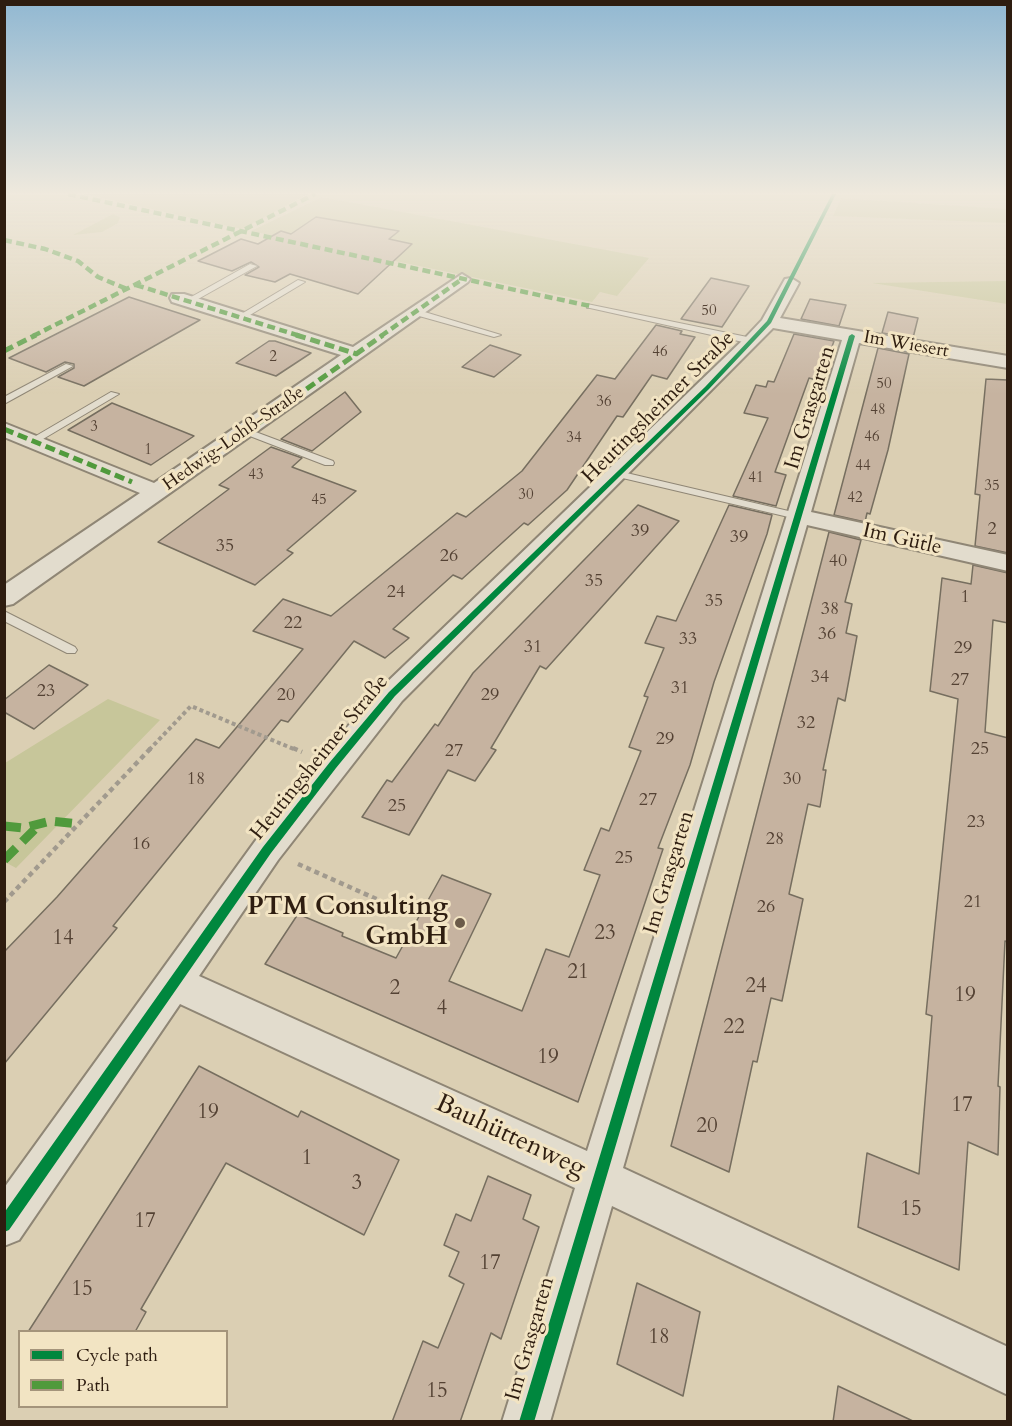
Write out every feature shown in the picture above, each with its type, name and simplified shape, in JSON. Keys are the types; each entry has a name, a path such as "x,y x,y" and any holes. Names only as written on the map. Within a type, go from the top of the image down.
{"street":[{"name":"Hedwig-Lohß-Straße","path":"4,598 462,279"},
{"name":"Heutingsheimer Straße","path":"4,1225 267,850 392,694 752,341 769,322 791,283"},
{"path":"183,300 242,316 357,354"},
{"name":"Im Wiesert","path":"769,322 1008,362"},
{"name":"Im Grasgarten","path":"525,1422 852,336"},
{"path":"4,429 157,492"},
{"name":"Im Gütle","path":"797,516 1008,563"},
{"name":"Bauhüttenweg","path":"174,983 597,1177 1008,1372"}],"lane":[{"path":"183,300 253,266"},
{"path":"242,316 301,282"},
{"path":"590,306 752,341"},
{"path":"415,312 497,335"},
{"path":"4,401 69,366"},
{"path":"34,440 114,394"},
{"path":"245,431 329,463"},
{"path":"618,474 797,516"},
{"path":"4,615 71,650"}],"path":[{"path":"4,902 191,706 333,765"},
{"path":"267,850 410,914"}],"green space":[{"path":"393,261 647,261 617,296 600,292 592,302"},
{"path":"1007,281 1007,304 872,283"},
{"path":"108,699 160,720 16,868 5,862 5,763"}],"building":[{"path":"198,261 394,261 358,294 290,274 275,282 245,275 259,267 251,262 232,271"},
{"path":"711,278 749,286 722,327 681,319"},
{"path":"129,297 200,320 84,386 58,377 74,368 74,364 65,362 46,372 9,358"},
{"path":"810,299 846,305 839,326 801,319"},
{"path":"888,312 918,318 913,338 882,333"},
{"path":"656,325 682,331 680,334 695,337 667,379 652,375 623,417 617,416 567,490 528,525 524,523 462,579 453,575 393,629 409,638 385,658 354,641 288,722 281,720 113,926 117,928 4,1064 4,952 57,897 196,739 219,748 303,649 253,631 283,599 331,616 457,513 466,517 522,471 597,375 615,379"},
{"path":"794,334 834,341 820,381 809,378 775,472 786,475 776,506 733,496 768,418 744,413 756,385 766,387 768,381 774,382"},
{"path":"269,341 311,353 276,376 236,363"},
{"path":"490,345 521,355 494,377 462,367"},
{"path":"878,348 909,354 888,450 870,514 867,513 865,522 834,515"},
{"path":"986,379 1008,380 1008,553 975,546 980,495 975,494"},
{"path":"345,392 361,412 312,451 281,439"},
{"path":"112,403 194,436 151,465 68,430"},
{"path":"271,447 302,458 292,467 356,491 287,550 293,553 255,585 158,542 229,489 219,485"},
{"path":"638,505 679,521 546,669 540,666 491,748 496,750 475,781 448,770 409,835 362,817 387,780 392,782 435,724 438,726 473,673"},
{"path":"729,505 772,515 714,682 690,765 658,848 663,849 578,1102 265,964 298,914 343,933 342,936 396,958 442,875 491,894 449,981 522,1011 546,949 569,957 600,875 584,870 601,828 609,831 641,751 629,747 648,697 644,696 664,648 645,643 657,616 676,621"},
{"path":"829,532 861,540 845,602 852,604 846,633 857,636 845,701 838,698 823,770 826,770 820,807 808,804 789,894 803,899 782,1001 771,998 757,1062 753,1061 729,1172 671,1146"},
{"path":"973,565 1008,573 1008,623 993,620 985,732 1008,738 1008,942 1005,941 998,1086 1000,1087 998,1155 968,1142 959,1270 858,1227 867,1153 919,1174 932,1016 926,1014 958,699 930,691 942,578 971,584"},
{"path":"49,665 88,685 34,729 4,712 4,700"},
{"path":"199,1066 298,1117 301,1111 399,1160 364,1235 226,1163 141,1309 146,1312 136,1330 29,1330"},
{"path":"488,1176 531,1195 523,1219 539,1227 501,1339 491,1333 460,1422 392,1422 423,1341 438,1348 464,1284 449,1276 459,1252 444,1245 456,1214 471,1221"},
{"path":"637,1283 700,1312 683,1396 617,1364"},
{"path":"838,1386 915,1422 833,1422"}],"marked path":[{"path":"77,261 98,277 127,289"},
{"path":"4,351 183,261"},
{"path":"378,261 590,306"},
{"path":"233,441 462,279"},
{"path":"136,285 357,354"},
{"path":"4,429 132,482"},
{"path":"4,826 23,828 51,821 79,824"},
{"path":"4,860 37,827"}],"cycle path":[{"path":"4,1225 267,850 333,765 392,694 707,388 769,322 800,261"},
{"path":"526,1422 852,336"}],"place":[{"name":"PTM Consulting GmbH","path":"460,923"}]}
